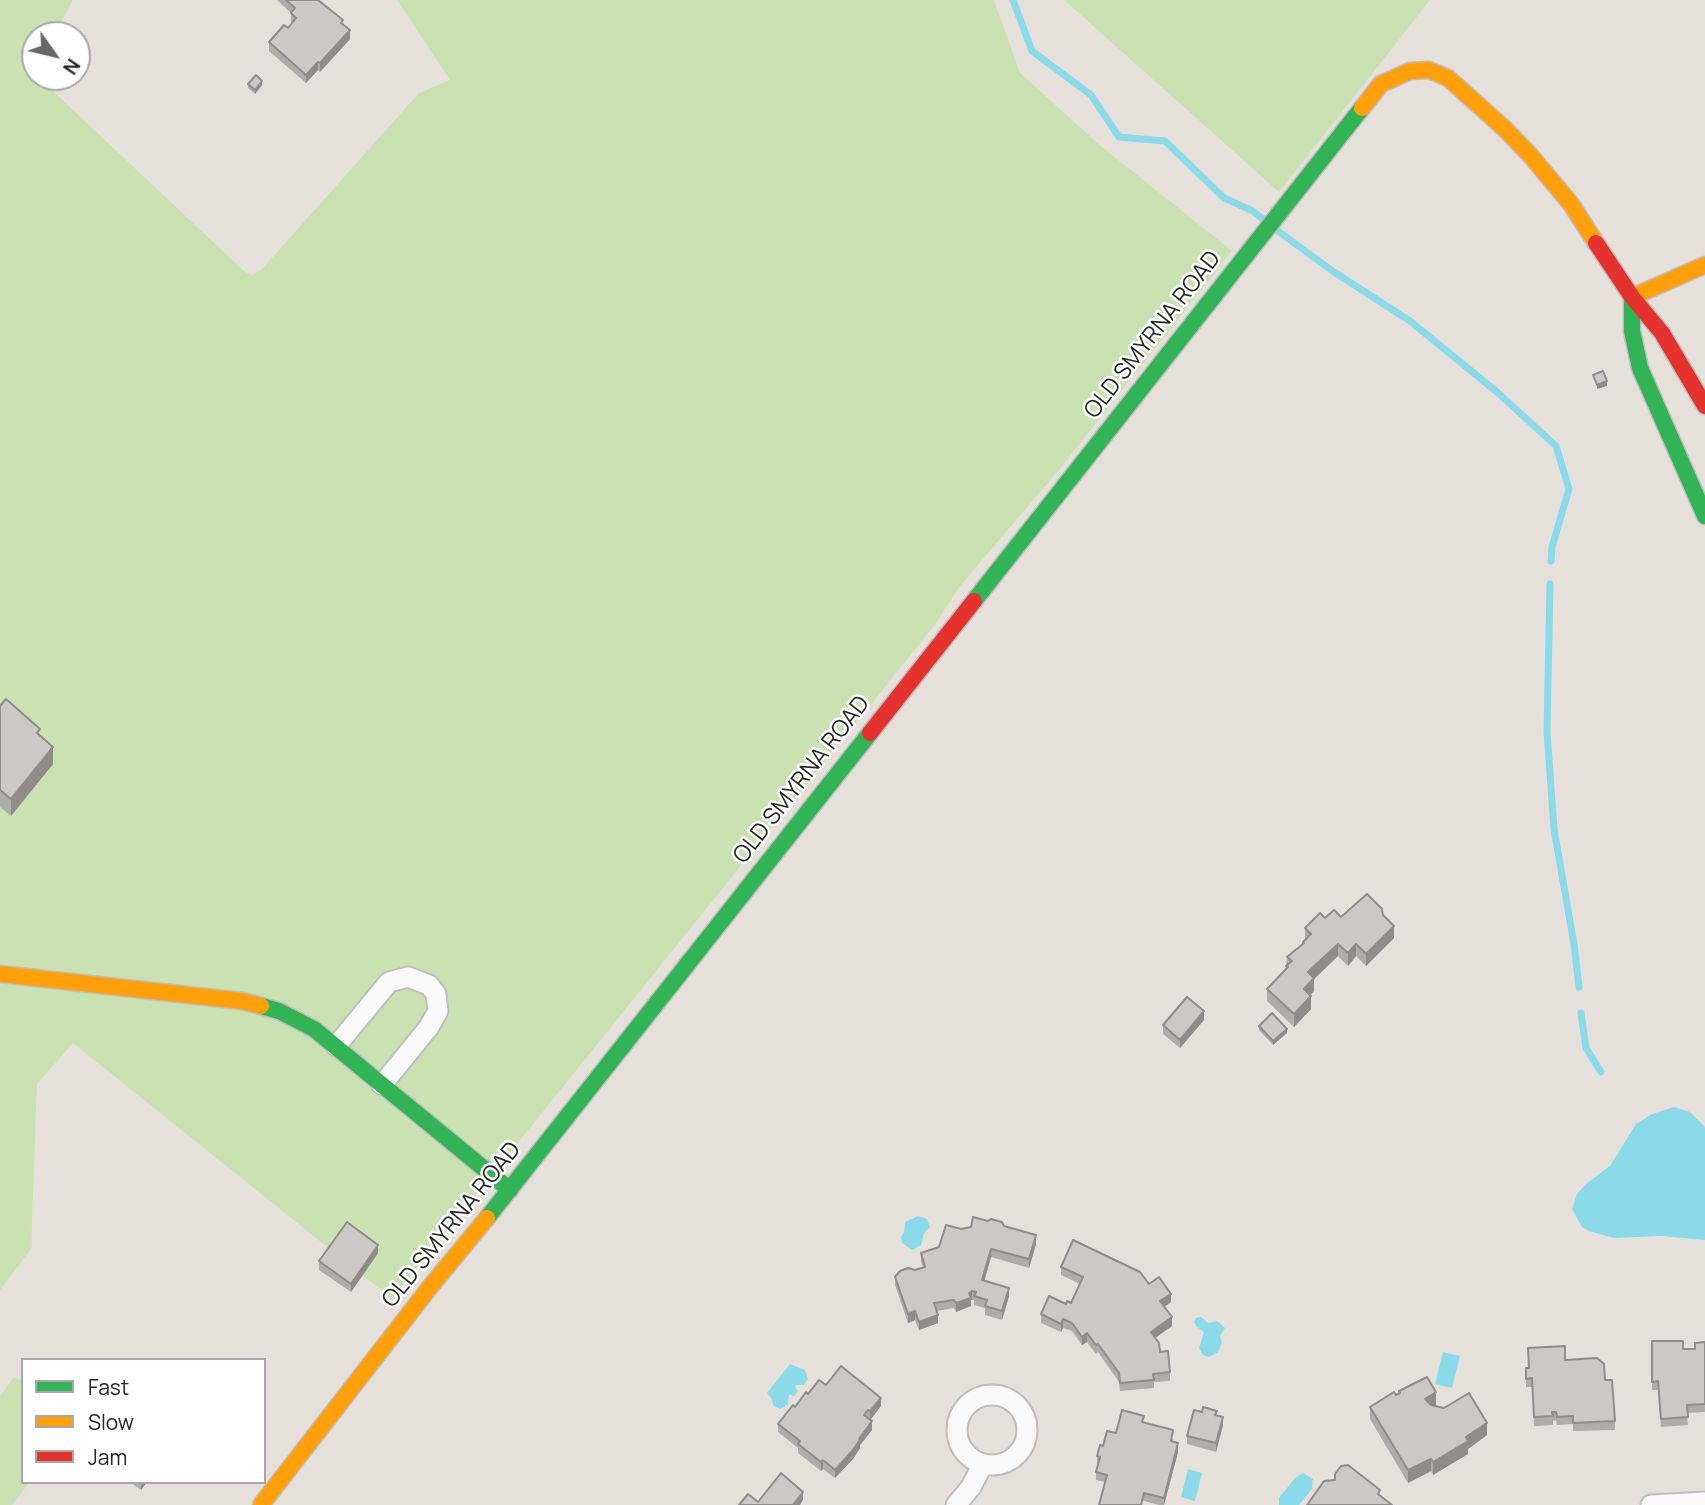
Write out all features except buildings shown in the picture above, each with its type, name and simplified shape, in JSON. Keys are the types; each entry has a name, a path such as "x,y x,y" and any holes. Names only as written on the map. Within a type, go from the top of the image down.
{"street":[{"name":"OLD SMYRNA ROAD","path":"261,1505 430,1287 510,1190 1381,84 1410,71 1429,70 1448,78 1504,129 1551,178 1632,297"},
{"path":"1632,297 1705,264"},
{"path":"1632,297 1661,332 1705,406"},
{"path":"1632,297 1632,331 1640,368 1705,516"},
{"path":"0,974 242,1001 296,1019 336,1046 510,1190"},
{"path":"336,1046 390,982 408,977 429,985 436,994 438,1011 429,1027 382,1085"},
{"path":"956,1505 971,1487 983,1464"},
{"path":"1651,1505 1705,1502"}],"green space":[{"path":"0,0 73,0 62,21 21,21 21,91 53,91 245,272 253,275 262,269 419,93 450,80 397,0 994,0 1020,73 1102,147 1232,251 1059,470 960,586 934,626 392,1299 73,1043 37,1084 31,1249 0,1290"},
{"path":"1064,0 1430,0 1279,192"},
{"path":"14,1377 21,1381 21,1484 28,1484 12,1505 0,1505 0,1396"}],"water":[{"path":"1674,1107 1690,1112 1705,1127 1705,1240 1661,1236 1614,1238 1582,1227 1572,1209 1577,1194 1610,1166 1636,1124 1652,1114"},
{"path":"918,1216 927,1219 930,1227 924,1233 921,1245 912,1250 902,1243 901,1237 905,1222"},
{"path":"1201,1317 1208,1323 1217,1321 1225,1328 1220,1336 1222,1343 1218,1352 1209,1357 1203,1355 1199,1348 1204,1332 1194,1322"},
{"path":"1443,1352 1460,1356 1452,1388 1435,1384"},
{"path":"790,1364 805,1370 808,1379 804,1385 796,1385 798,1391 794,1396 789,1394 788,1405 780,1409 774,1406 767,1393"},
{"path":"1188,1469 1202,1473 1195,1501 1181,1497"},
{"path":"1303,1473 1313,1479 1312,1489 1299,1505 1279,1505 1279,1498 1296,1477"}],"waterway":[{"path":"1013,0 1032,51 1091,95 1119,137 1165,141 1224,198 1251,210 1266,221"},
{"path":"1275,229 1334,272 1410,321 1497,392 1556,446 1569,489 1552,547 1551,561"},
{"path":"1550,584 1547,732 1554,829 1579,987"},
{"path":"1581,1013 1586,1048 1601,1072"}],"traffic: fast":[{"path":"974,601 1362,108"},
{"path":"1632,297 1632,331 1640,368 1705,516"},
{"path":"487,1218 870,733"},
{"path":"261,1006 279,1011 314,1029 510,1190"}],"traffic: slow":[{"path":"1362,108 1381,84 1410,71 1429,70 1448,78 1530,155 1571,204 1596,243"},
{"path":"1632,297 1705,265"},
{"path":"0,974 242,1001 261,1006"},
{"path":"261,1505 487,1218"}],"traffic: jam":[{"path":"1596,243 1632,297 1662,333 1705,406"},
{"path":"870,733 974,601"}]}
